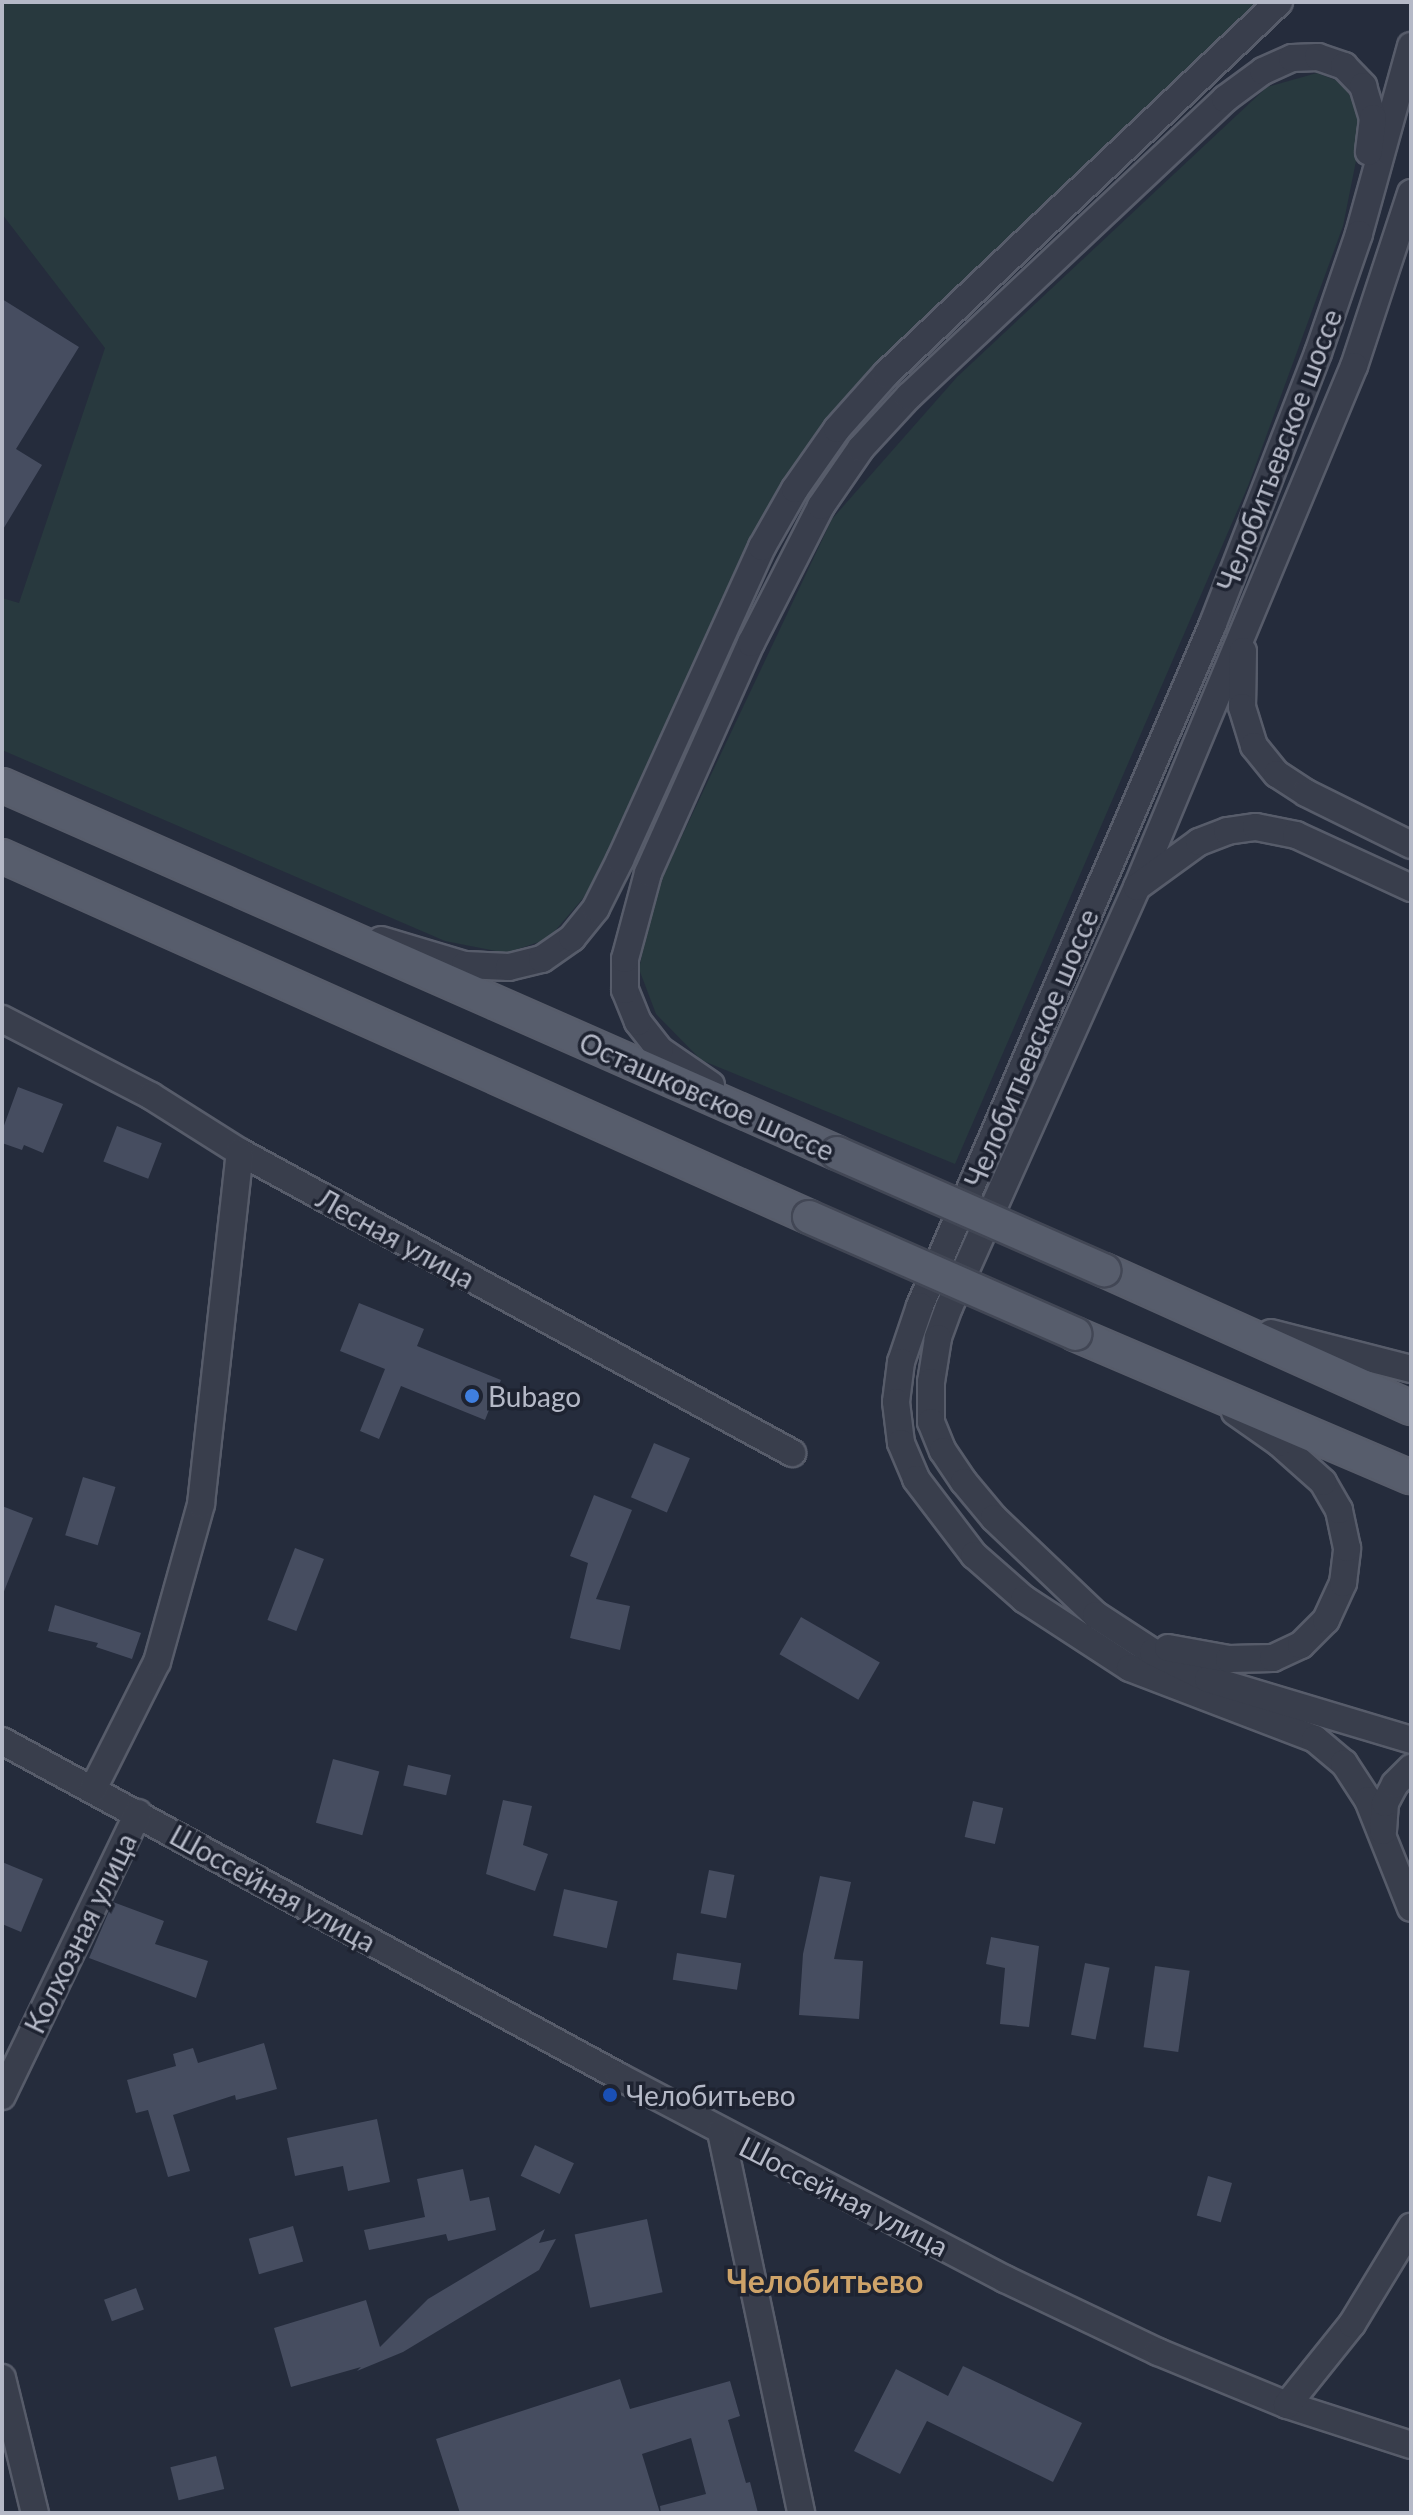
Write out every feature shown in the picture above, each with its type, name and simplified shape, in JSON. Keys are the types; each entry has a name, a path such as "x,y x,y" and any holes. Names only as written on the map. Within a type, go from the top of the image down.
{"main road":[{"name":"Осташковское шоссе","path":"2,785 1196,1310 1411,1408"},
{"path":"2,856 809,1217 1411,1477"}],"street":[{"path":"295,914 465,965 509,967 542,959 572,938 596,908 620,860 762,547 795,489 837,429 886,374 1279,2"},
{"name":"Челобитьевское шоссе","path":"1411,46 1359,234 1318,353 1213,624 920,1306 901,1362 896,1402 901,1443 916,1479 974,1555 1024,1599 1130,1668 1315,1739 1344,1763 1368,1800 1411,1908"},
{"path":"837,1153 689,1073 660,1050 638,1022 625,990 625,959 633,918 648,873 751,643 821,506 861,448 909,396 1225,99 1263,71 1292,58 1318,57 1344,66 1363,86 1373,118 1359,234"},
{"name":"Челобитьевское шоссе","path":"1411,193 1354,366 1137,887 949,1307 938,1338 931,1382 931,1422 943,1451 994,1518 1069,1592 1124,1635 1208,1679 1411,1740"},
{"path":"1243,637 1242,707 1254,746 1277,774 1306,793 1411,845"},
{"path":"1137,887 1199,842 1227,831 1256,827 1296,835 1411,888"},
{"name":"Лесная улица","path":"2,1019 151,1096 240,1152 792,1453"},
{"path":"93,1789 157,1662 201,1504 240,1152"},
{"path":"1196,1310 1291,1339 1411,1369"},
{"path":"1069,1592 1103,1615 1159,1645 1218,1658 1273,1658 1301,1645 1326,1620 1343,1583 1347,1548 1339,1510 1323,1482 1268,1435 1158,1369"},
{"name":"Шоссейная улица","path":"2,1741 721,2132 1064,2308 1287,2405 1411,2445"},
{"name":"Челобитьевское шоссе","path":"1411,1768 1395,1784 1385,1803 1382,1821 1387,1851 1411,1881"},
{"name":"Колхозная улица","path":"2,2096 138,1813"},
{"path":"721,2132 801,2513"},
{"path":"1287,2405 1352,2324 1411,2227"},
{"path":"2,2378 35,2513"}],"shaded area":[{"path":"2,2 1258,2 1187,77 954,293 758,530 705,638 610,853 584,897 548,939 506,953 445,941 2,750 2,598 19,603 105,348 2,214"},
{"path":"1317,73 1343,83 1364,121 1343,226 1248,486 955,1164 701,1060 656,1014 639,969 655,893 832,519 957,377 1267,87"}],"building":[{"path":"2,299 79,347 16,449 42,465 2,531"},
{"path":"18,1087 63,1104 43,1153 24,1145 22,1150 2,1143 2,1131"},
{"path":"117,1126 162,1143 148,1179 103,1161"},
{"path":"359,1303 424,1329 417,1346 501,1380 485,1420 401,1386 379,1439 360,1431 385,1369 340,1351"},
{"path":"654,1443 690,1458 667,1513 631,1497"},
{"path":"83,1477 116,1487 98,1545 65,1535"},
{"path":"594,1495 632,1510 596,1599 630,1606 620,1650 570,1638 588,1563 570,1556"},
{"path":"2,1506 33,1518 3,1594 2,1594"},
{"path":"295,1548 324,1559 296,1631 267,1620"},
{"path":"55,1605 141,1633 132,1659 96,1647 98,1643 48,1631"},
{"path":"801,1617 880,1662 858,1700 780,1654"},
{"path":"333,1759 379,1771 362,1835 316,1823"},
{"path":"408,1765 451,1775 446,1795 403,1785"},
{"path":"503,1800 532,1806 523,1845 548,1854 535,1891 486,1874"},
{"path":"973,1801 1003,1808 995,1844 965,1837"},
{"path":"2,1862 43,1879 21,1932 2,1924"},
{"path":"709,1870 735,1875 726,1918 701,1913"},
{"path":"820,1876 851,1882 834,1959 863,1961 859,2019 799,2015 803,1954"},
{"path":"564,1889 618,1901 607,1948 553,1936"},
{"path":"113,1902 164,1921 155,1944 208,1961 196,1998 89,1958"},
{"path":"991,1937 1039,1946 1029,2027 1000,2024 1005,1968 986,1964"},
{"path":"677,1953 741,1963 737,1990 673,1980"},
{"path":"1085,1963 1110,1968 1096,2039 1071,2035"},
{"path":"1155,1966 1190,1971 1178,2052 1144,2047"},
{"path":"264,2043 277,2089 236,2100 235,2095 173,2115 190,2171 168,2177 148,2110 136,2113 127,2080 176,2066 173,2054 193,2048 198,2063"},
{"path":"377,2119 390,2182 348,2191 343,2166 295,2176 287,2138"},
{"path":"535,2145 574,2163 560,2194 521,2176"},
{"path":"463,2169 470,2201 489,2197 496,2230 448,2241 446,2234 369,2250 364,2230 425,2217 417,2179"},
{"path":"1208,2176 1232,2183 1221,2222 1197,2215"},
{"path":"647,2219 663,2292 590,2308 575,2234"},
{"path":"293,2226 303,2262 259,2274 249,2239"},
{"path":"545,2229 539,2243 556,2239 539,2270 403,2352 357,2371 361,2367 291,2387 274,2328 366,2300 380,2347 428,2299"},
{"path":"136,2288 144,2310 112,2321 104,2300"},
{"path":"963,2366 1082,2423 1053,2482 927,2421 900,2474 854,2451 896,2369 948,2396"},
{"path":"620,2379 630,2409 730,2381 740,2416 728,2420 758,2513 661,2513 660,2506 706,2494 691,2438 642,2454 660,2513 460,2513 436,2439"},
{"path":"216,2456 224,2489 179,2500 170,2467"}],"place":[{"name":"Bubago","path":"472,1396"},
{"name":"Челобитьево","path":"610,2095"}],"district":[{"name":"Челобитьево","path":"825,2281"}]}
